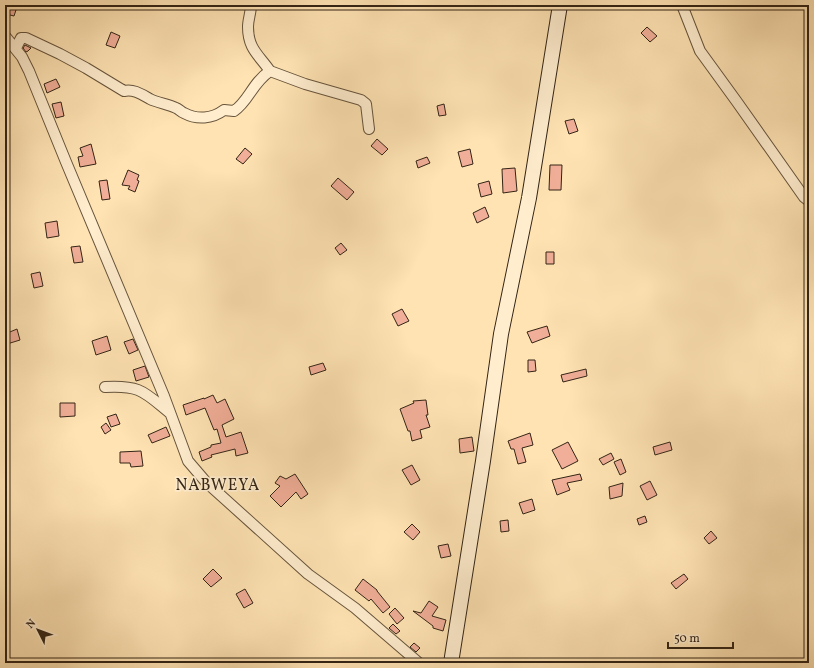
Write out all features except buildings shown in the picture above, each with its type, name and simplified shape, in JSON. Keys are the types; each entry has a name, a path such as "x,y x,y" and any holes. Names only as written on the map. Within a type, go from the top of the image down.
{"street":[{"path":"251,5 248,26 249,40 253,50 270,71 305,84 361,100 366,104 368,129"},
{"path":"451,663 483,461 501,334 528,198 560,5"},
{"path":"682,5 700,51 804,197 809,201"},
{"path":"5,36 16,48 29,71 188,460 206,482 308,574 355,608 419,663"},
{"path":"16,48 21,38 26,38 86,68 124,91 132,90 159,103 176,108 184,114 198,118 206,118 217,115 224,110 234,111 239,108 262,76 270,71"},
{"path":"105,387 127,386 135,388 151,396 170,413"}],"district":[{"name":"NABWEYA","path":"218,486"}]}
